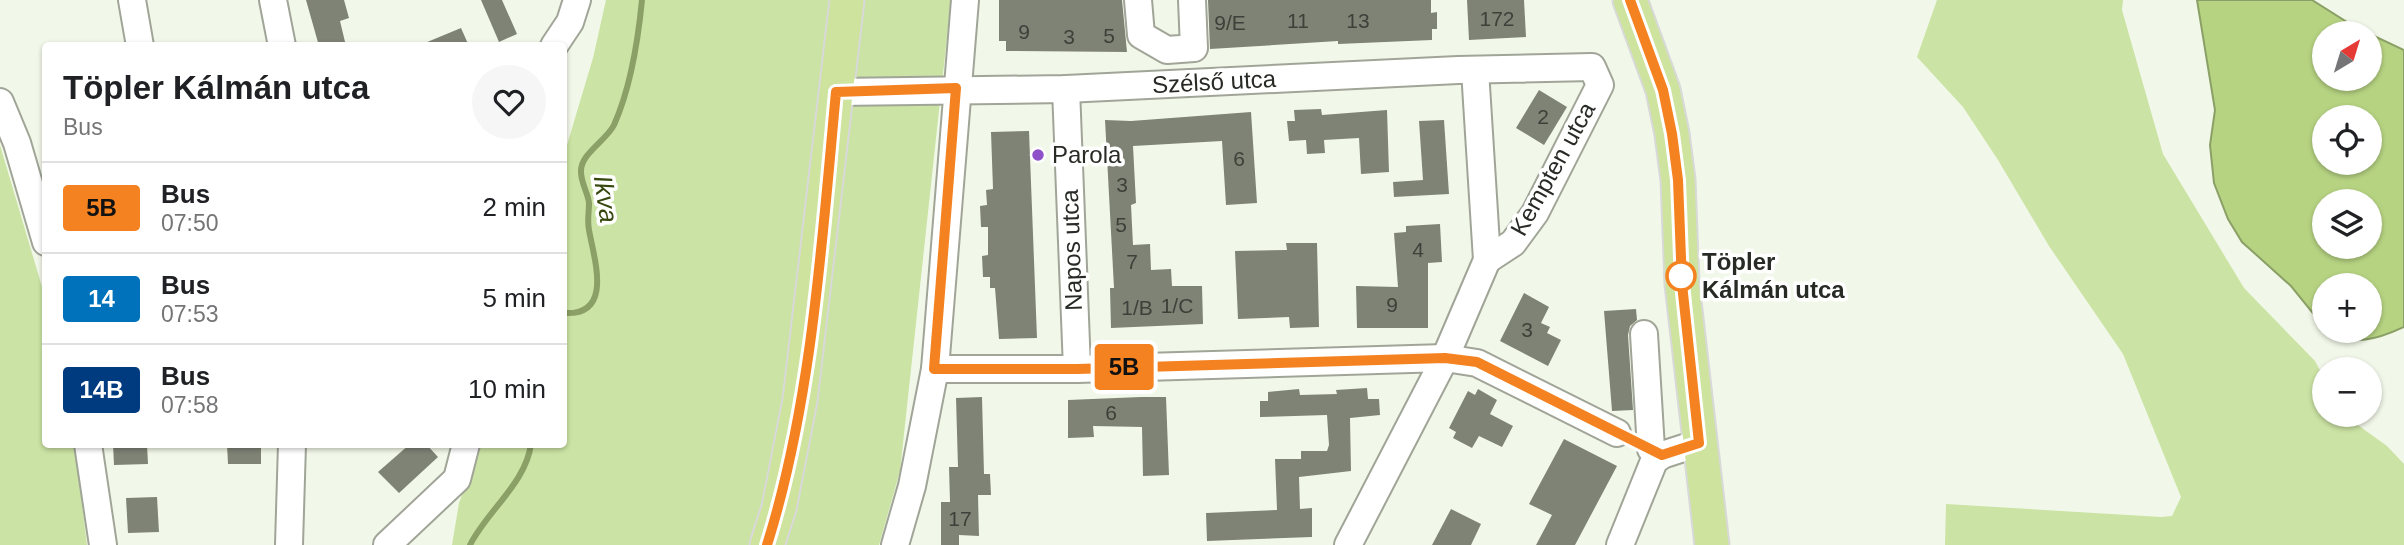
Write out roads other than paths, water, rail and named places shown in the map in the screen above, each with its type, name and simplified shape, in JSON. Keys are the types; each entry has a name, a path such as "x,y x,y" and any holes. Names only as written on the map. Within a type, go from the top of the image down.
{"main road":[{"path":"767,545 779,508 800,400 847,0"},
{"path":"1630,0 1663,90 1672,134 1678,180 1682,284 1712,545"}],"street":[{"path":"132,0 139,42"},
{"path":"273,0 281,42"},
{"path":"557,42 570,22 577,0"},
{"path":"895,545 912,486 934,369 965,0"},
{"name":"Szélső utca","path":"1138,0 1141,35 1167,50 1194,48 1192,0"},
{"name":"Szélső utca","path":"836,92 956,88 1066,89 1475,69 1592,67"},
{"name":"Kempten utca","path":"1487,260 1513,243 1535,213 1600,85 1592,67"},
{"name":"Kempten utca","path":"1348,545 1445,358 1487,260 1475,69"},
{"name":"Napos utca","path":"1066,89 1077,369"},
{"path":"0,102 13,132 42,229"},
{"path":"1620,545 1657,452 1644,334"},
{"path":"934,369 1077,369 1445,358 1477,362 1618,433"},
{"path":"1657,452 1699,443"},
{"path":"89,448 103,545"},
{"path":"289,545 292,448"},
{"path":"387,545 457,479 466,448"}],"waterway":[{"name":"Ikva","path":"567,313 580,311 590,305 595,296 596,270 588,226 589,203 581,176 582,165 589,153 610,131 620,110 633,64 642,0"},
{"name":"Ikva","path":"470,545 514,484 528,458 530,448"}],"place":[{"name":"Parola","path":"1038,155"},
{"name":"Töpler Kálmán utca","path":"1681,276"}]}
